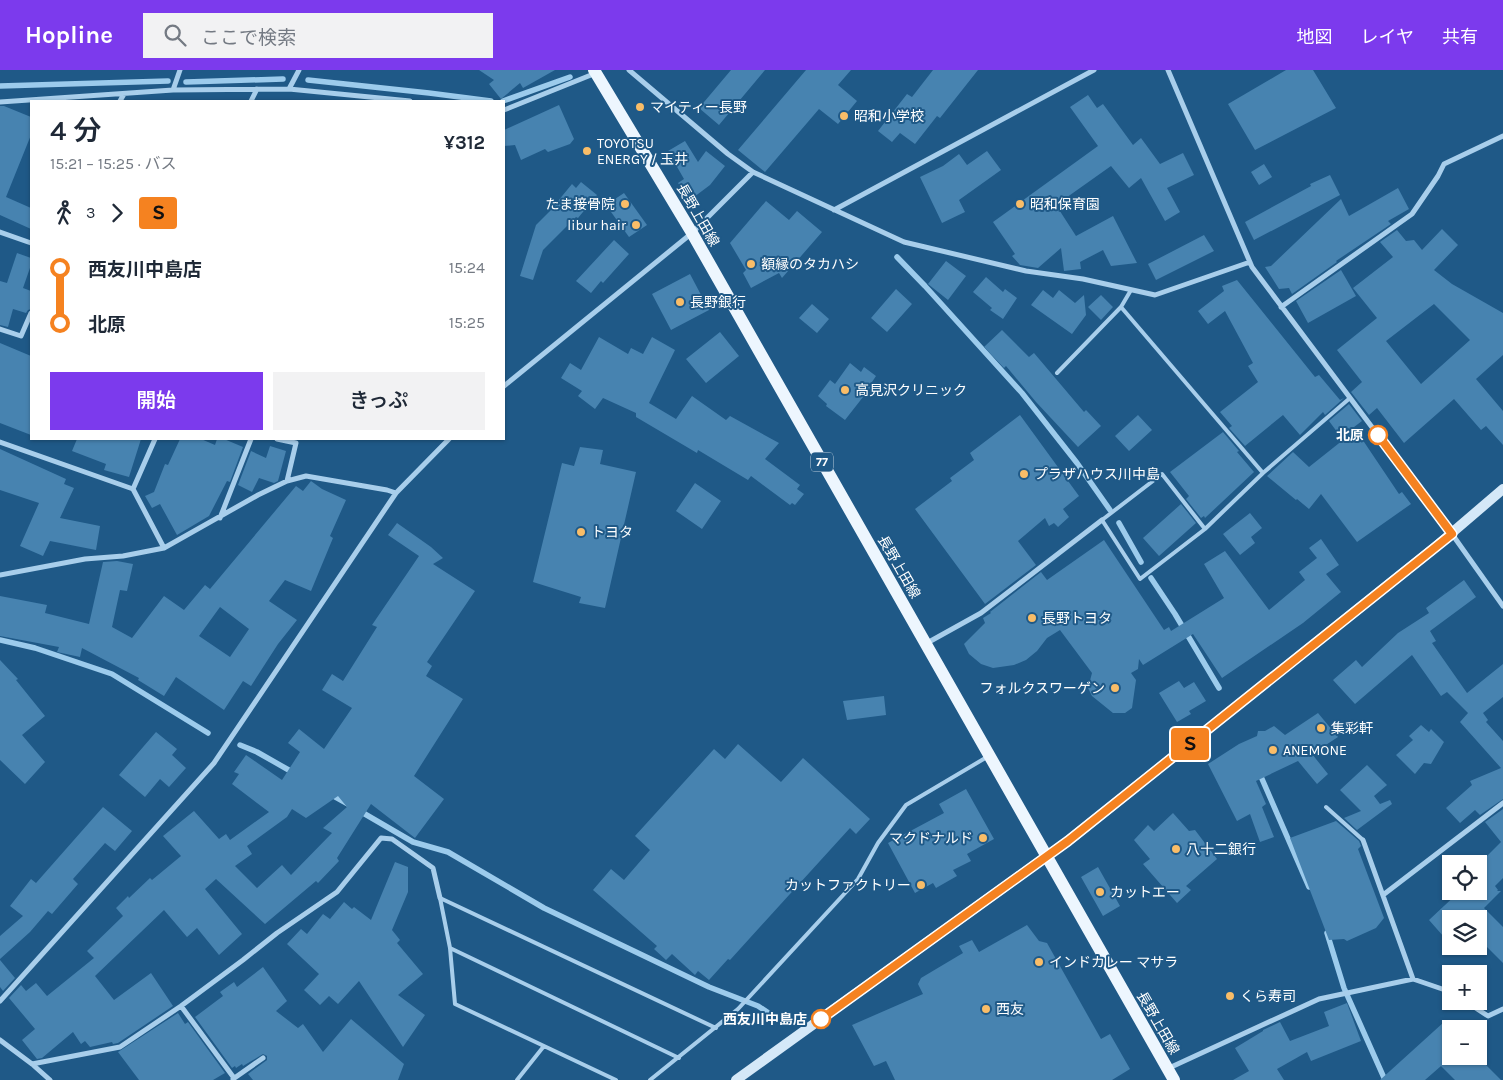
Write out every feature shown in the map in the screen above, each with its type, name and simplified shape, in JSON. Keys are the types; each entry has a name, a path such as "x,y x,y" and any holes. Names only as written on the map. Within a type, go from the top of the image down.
{"main road":[{"name":"長野上田線","path":"596,71 692,232 1171,1074"}],"street":[{"path":"173,90 180,70"},
{"path":"290,89 299,70"},
{"path":"629,70 752,172 904,242 1026,271 1083,279 1154,295 1250,262"},
{"path":"834,210 1094,70"},
{"path":"1168,70 1250,262 1281,307 1452,534 1503,606"},
{"path":"505,110 596,71"},
{"path":"252,100 257,89"},
{"path":"31,100 173,90 290,89 390,100"},
{"path":"121,100 124,94"},
{"path":"0,102 30,100"},
{"path":"1281,307 1412,214 1444,164 1503,136"},
{"path":"505,385 692,232 752,172"},
{"path":"0,232 30,243"},
{"path":"0,329 21,336 30,315"},
{"path":"133,490 155,440"},
{"path":"220,518 251,440"},
{"path":"282,440 296,443 287,481"},
{"path":"0,1000 214,763 396,493 448,440"},
{"path":"0,442 133,490 164,548"},
{"path":"0,575 85,559 123,556 164,548 287,481 306,476 396,493"},
{"path":"736,1080 1068,841 1452,534 1503,489"},
{"path":"925,644 981,613 1102,520"},
{"path":"1383,896 1503,803"},
{"path":"32,1064 120,1047 181,1006 277,933 337,892 381,838 392,839 433,868 440,898"},
{"path":"1364,840 1413,979"},
{"path":"1171,1074 1319,999 1413,979 1442,989"},
{"path":"181,1006 232,1079 263,1058"},
{"path":"1479,1010 1488,1016 1503,1009"},
{"path":"0,1040 50,1080"}],"lane":[{"path":"1057,373 1121,307 1131,290"},
{"path":"1121,307 1263,473"},
{"path":"1205,529 1162,474 1102,520 1140,579 1205,529 1263,473 1350,398"},
{"path":"650,1080 738,1009 858,879 878,843 906,805 989,756"},
{"path":"1326,806 1364,840"},
{"path":"440,898 716,1028"},
{"path":"440,898 450,948 455,1004 616,1080"},
{"path":"450,948 679,1058"},
{"path":"517,1080 544,1046"}],"building":[{"path":"479,70 555,70 523,88 520,83 501,99 489,84 494,80"},
{"path":"731,70 765,70 719,125 699,108"},
{"path":"806,70 851,70 838,85 857,101 838,124 819,109 765,172 738,150"},
{"path":"933,70 978,70 940,118 937,116 915,144 900,133 892,142 878,131 907,94 912,97"},
{"path":"1286,70 1313,70 1336,108 1255,150 1228,104"},
{"path":"1088,95 1097,108 1103,104 1133,145 1141,138 1160,164 1183,153 1194,175 1167,188 1180,212 1165,221 1141,178 1129,188 1111,166 1056,205 1076,236 1113,216 1137,263 1111,266 1103,250 1080,262 1081,269 1064,271 1061,248 1038,268 1020,265 1012,256 1015,254 993,222 1098,146 1070,107"},
{"path":"559,105 574,139 570,144 548,152 545,149 521,160 515,145 505,146 505,130"},
{"path":"0,106 4,106 30,117 30,137 6,197 30,208 30,229 0,215"},
{"path":"685,141 698,162 706,151 725,166 710,185 690,200 678,183 684,179 668,151"},
{"path":"987,151 1001,170 959,200 965,212 942,223 920,177 943,166 959,154 967,165"},
{"path":"1264,164 1272,177 1259,185 1251,172"},
{"path":"1330,175 1340,195 1254,240 1245,222 1311,186 1310,184"},
{"path":"581,182 597,195 578,218 576,217 543,250 533,280 520,276 536,225 559,202 572,184 576,188"},
{"path":"1398,188 1409,209 1388,221 1391,224 1336,261 1292,294 1289,288 1279,289 1265,267 1271,266 1341,199 1349,216"},
{"path":"624,193 647,225 629,237 606,205"},
{"path":"766,201 789,220 797,211 822,232 782,278 779,273 751,288 743,273 746,270 730,243"},
{"path":"1442,229 1458,245 1434,270 1452,284 1503,313 1503,355 1476,379 1503,411 1503,445 1486,426 1481,430 1454,399 1404,443 1377,408 1369,415 1351,392 1362,382 1337,350 1377,318 1353,288 1393,257 1380,242 1397,230 1406,241 1414,240 1422,250","holes":["1434,304 1470,340 1421,384 1386,341"]},
{"path":"1204,235 1214,251 1156,280 1148,264"},
{"path":"614,240 629,254 603,283 601,281 591,293 576,281"},
{"path":"17,253 30,258 30,268 23,288 30,291 30,309 26,313 13,309 8,327 0,325 0,281 7,283"},
{"path":"946,261 966,276 948,300 928,284"},
{"path":"1341,270 1356,296 1308,323 1296,301"},
{"name":"長野銀行","path":"690,274 709,310 671,330 652,294"},
{"path":"986,277 1003,292 1005,289 1017,298 1003,319 990,310 992,308 973,292"},
{"path":"1237,280 1315,377 1319,375 1340,400 1344,398 1325,415 1323,412 1300,435 1283,415 1245,446 1229,428 1232,426 1220,412 1258,382 1248,366 1253,363 1225,311 1208,324 1198,311 1224,291 1222,286"},
{"path":"896,289 912,304 887,332 871,318"},
{"path":"1043,290 1053,298 1059,290 1075,303 1084,295 1086,315 1072,334 1031,305"},
{"path":"1101,295 1113,307 1101,320 1088,307"},
{"path":"812,304 829,319 817,333 799,318"},
{"path":"1002,330 1029,357 1034,353 1084,412 1086,410 1101,426 1078,447 1006,366 1004,368 984,347"},
{"path":"720,332 739,356 706,383 686,359"},
{"path":"599,337 628,354 631,348 643,354 652,337 675,350 649,403 676,419 692,396 726,420 730,416 779,443 765,459 800,485 797,489 804,494 795,505 792,503 790,505 751,476 748,480 698,450 697,453 636,417 636,413 603,398 595,409 578,396 582,391 561,378 570,363 581,370"},
{"path":"0,343 30,356 30,435 0,423"},
{"name":"高見沢クリニック","path":"850,363 861,372 864,367 876,376 872,382 874,383 845,420 826,406 827,404 818,396 830,380 835,384"},
{"path":"1349,404 1362,421 1354,427 1399,494 1402,492 1411,504 1357,542 1321,494 1309,509 1267,476 1293,452 1309,467 1343,440 1329,421"},
{"path":"1020,415 1079,496 1063,509 1069,517 1058,527 1054,523 1049,526 1045,518 1018,541 1036,565 985,604 915,509 952,481 950,478 974,460 970,453"},
{"path":"1138,415 1152,430 1129,451 1115,436"},
{"path":"1223,432 1254,472 1205,518 1204,516 1201,518 1186,499 1189,496 1170,472"},
{"path":"77,440 141,440 129,477 104,470 106,464 72,451"},
{"path":"180,440 203,440 215,445 217,440 226,440 243,447 230,482 227,481 209,516 177,535 160,504 152,508 145,496 154,492 165,464 168,465"},
{"path":"270,446 286,451 278,481 274,483 259,478 252,492 238,485 251,451 266,458"},
{"path":"580,447 603,450 600,464 636,472 605,608 579,603 581,597 533,582 562,463 574,466"},
{"path":"0,449 66,479 64,484 74,488 60,518 100,526 96,550 50,541 43,556 20,546 39,503 0,490"},
{"path":"311,481 322,489 346,500 330,536 333,538 311,591 285,580 269,601 297,620 278,644 251,686 243,681 224,710 176,677 164,696 138,680 139,678 82,648 80,657 57,652 59,647 0,636 0,596 47,605 45,613 89,624 103,562 117,561 133,564 127,591 120,590 112,627 132,638 164,596 184,610 205,585 210,589 296,486 303,491","holes":["220,607 249,629 230,657 199,636"]},
{"path":"695,483 721,501 702,529 676,511"},
{"path":"1181,504 1196,523 1159,556 1143,538"},
{"path":"1250,513 1262,528 1251,537 1255,543 1240,555 1223,534"},
{"path":"397,523 443,558 433,564 475,591 427,662 432,666 426,676 463,699 414,776 444,799 415,838 371,804 337,858 339,861 318,883 316,881 265,924 216,879 205,889 242,934 219,955 197,928 187,937 164,910 95,976 114,1000 151,973 173,1006 118,1043 113,1044 112,1042 90,1047 85,1041 81,1044 73,1032 42,1058 37,1059 22,1040 35,1029 9,998 21,985 26,991 36,983 47,996 94,958 87,951 123,916 116,908 150,878 152,880 181,856 163,836 194,811 219,839 226,834 230,840 269,812 232,784 239,774 234,772 246,755 282,780 300,752 288,743 299,729 324,749 352,708 322,690 332,674 343,681 377,627 372,625 419,556 388,535","holes":["338,796 347,807 323,828 332,833 291,875 282,865 257,888 235,866 252,854 247,846 287,817 292,809 306,818"]},
{"path":"1321,539 1339,565 1326,574 1341,592 1303,623 1222,678 1193,634 1143,665 1139,659 1138,669 1131,673 1136,680 1132,708 1125,713 1113,713 1092,696 1088,688 1092,673 1060,630 1047,638 1037,651 1026,660 1014,665 993,668 981,664 969,654 964,644 985,623 983,618 1041,572 1047,580 1104,540 1164,630 1169,627 1171,631 1224,598 1204,564 1225,551 1269,610 1305,580 1299,572 1317,558 1309,548"},
{"path":"1464,580 1476,597 1430,631 1436,641 1432,643 1467,693 1503,664 1503,697 1483,713 1488,720 1486,722 1503,741 1503,799 1480,815 1475,810 1460,823 1446,808 1472,785 1470,781 1501,768 1460,722 1468,713 1447,692 1441,696 1412,655 1355,704 1333,680 1356,660 1362,667 1398,633 1429,613 1426,608"},
{"path":"0,660 18,679 16,680 45,716 22,735 45,762 25,784 0,760"},
{"path":"1179,681 1184,688 1194,682 1206,701 1189,711 1191,714 1177,722 1159,693"},
{"path":"884,696 886,715 847,720 843,701"},
{"path":"1318,713 1338,737 1312,754 1328,774 1317,784 1298,761 1256,781 1266,804 1262,807 1274,837 1260,842 1250,814 1237,821 1208,764 1239,744 1257,736 1258,731 1265,731 1274,726 1285,735"},
{"path":"1421,725 1429,732 1431,729 1444,742 1431,764 1424,763 1415,774 1396,755 1413,740 1409,736"},
{"path":"156,732 177,749 172,755 186,768 169,787 160,779 145,797 119,775"},
{"path":"738,744 781,782 803,758 870,819 856,834 850,828 730,960 728,959 709,980 698,971 695,975 672,954 666,960 654,949 657,946 593,890 611,869 624,880 650,850 635,836 714,749 725,759"},
{"path":"1367,765 1387,785 1374,796 1380,804 1390,800 1392,804 1357,830 1344,818 1361,811 1340,790"},
{"path":"966,789 994,839 967,854 971,861 953,870 957,876 936,888 933,883 915,893 888,843 944,813 939,804"},
{"path":"103,807 132,831 115,851 105,843 73,879 78,884 52,914 48,911 30,932 0,959 0,936 23,916 10,906 31,879 36,883"},
{"path":"1503,809 1503,878 1495,886 1497,891 1501,891 1484,908 1486,910 1442,910 1442,935 1429,920 1450,900 1487,900 1487,856 1501,842 1485,822"},
{"name":"八十二銀行","path":"1173,813 1189,831 1195,830 1217,859 1186,886 1191,890 1177,903 1143,864 1150,859 1134,840 1148,825 1154,831"},
{"path":"1336,821 1359,841 1361,846 1358,849 1384,918 1376,928 1347,941 1344,939 1329,940 1290,838"},
{"path":"395,862 408,867 408,892 392,930 400,940 397,943 423,974 398,995 425,1015 403,1047 359,981 338,1004 329,996 320,1005 304,990 319,974 287,944 301,929 307,934 323,914 330,919 344,902 371,920"},
{"name":"カットエー","path":"1098,867 1120,906 1103,916 1081,877"},
{"path":"1487,911 1503,927 1503,963 1487,947"},
{"name":"西友","path":"1027,925 1039,941 1047,943 1101,1039 1110,1034 1130,1069 1112,1080 895,1080 886,1061 874,1066 852,1025 923,994 918,984 921,978 963,953 959,946 972,940 979,952"},
{"path":"0,960 15,978 3,991 0,987"},
{"path":"263,967 287,1001 276,1011 298,1028 303,1024 323,1052 351,1019 404,1064 398,1080 253,1080 248,1074 267,1060 267,1056 263,1054 243,1066 242,1064 232,1068 195,1017 223,996 220,992 234,982 237,987"},
{"path":"1347,1003 1361,1041 1311,1061 1307,1052 1277,1069 1284,1080 1233,1080 1249,1071 1235,1048 1263,1030 1280,1022 1290,1041 1329,1026 1324,1012"},
{"path":"178,1013 185,1024 188,1022 225,1073 213,1080 139,1080 118,1052"},
{"path":"1442,1024 1442,1065 1486,1065 1501,1080 1455,1080 1441,1066 1425,1080 1380,1080"}],"waterway":[{"path":"505,100 570,77"},
{"path":"186,82 283,79"},
{"path":"308,80 483,100"},
{"path":"0,86 168,81"},
{"path":"897,257 1022,393 1077,463 1110,510"},
{"path":"1119,523 1141,562"},
{"path":"1151,578 1219,688"},
{"path":"0,640 35,648 112,674 208,733"},
{"path":"240,745 257,752 294,773"},
{"path":"1259,772 1309,887"},
{"path":"330,794 348,804"},
{"path":"358,810 413,842 448,852 544,908 709,987 758,1006 776,1018"},
{"path":"1327,933 1344,988 1385,1080"}],"bus line":[{"name":"Ｓ","path":"821,1019 1068,841 1452,534 1378,435"}],"place":[{"name":"マイティー長野","path":"640,107"},
{"name":"昭和小学校","path":"844,116"},
{"name":"TOYOTSU ENERGY / 玉井","path":"587,151"},
{"name":"たま接骨院","path":"625,204"},
{"name":"昭和保育園","path":"1020,204"},
{"name":"libur hair","path":"636,225"},
{"name":"額縁のタカハシ","path":"751,264"},
{"name":"長野銀行","path":"680,302"},
{"name":"高見沢クリニック","path":"845,390"},
{"name":"北原","path":"1378,435"},
{"name":"プラザハウス川中島","path":"1024,474"},
{"name":"トヨタ","path":"581,532"},
{"name":"長野トヨタ","path":"1032,618"},
{"name":"フォルクスワーゲン","path":"1115,688"},
{"name":"集彩軒","path":"1321,728"},
{"name":"ANEMONE","path":"1273,750"},
{"name":"マクドナルド","path":"983,838"},
{"name":"八十二銀行","path":"1176,849"},
{"name":"カットファクトリー","path":"921,885"},
{"name":"カットエー","path":"1100,892"},
{"name":"インドカレー マサラ","path":"1039,962"},
{"name":"くら寿司","path":"1230,996"},
{"name":"西友","path":"986,1009"},
{"name":"西友川中島店","path":"821,1019"}]}
